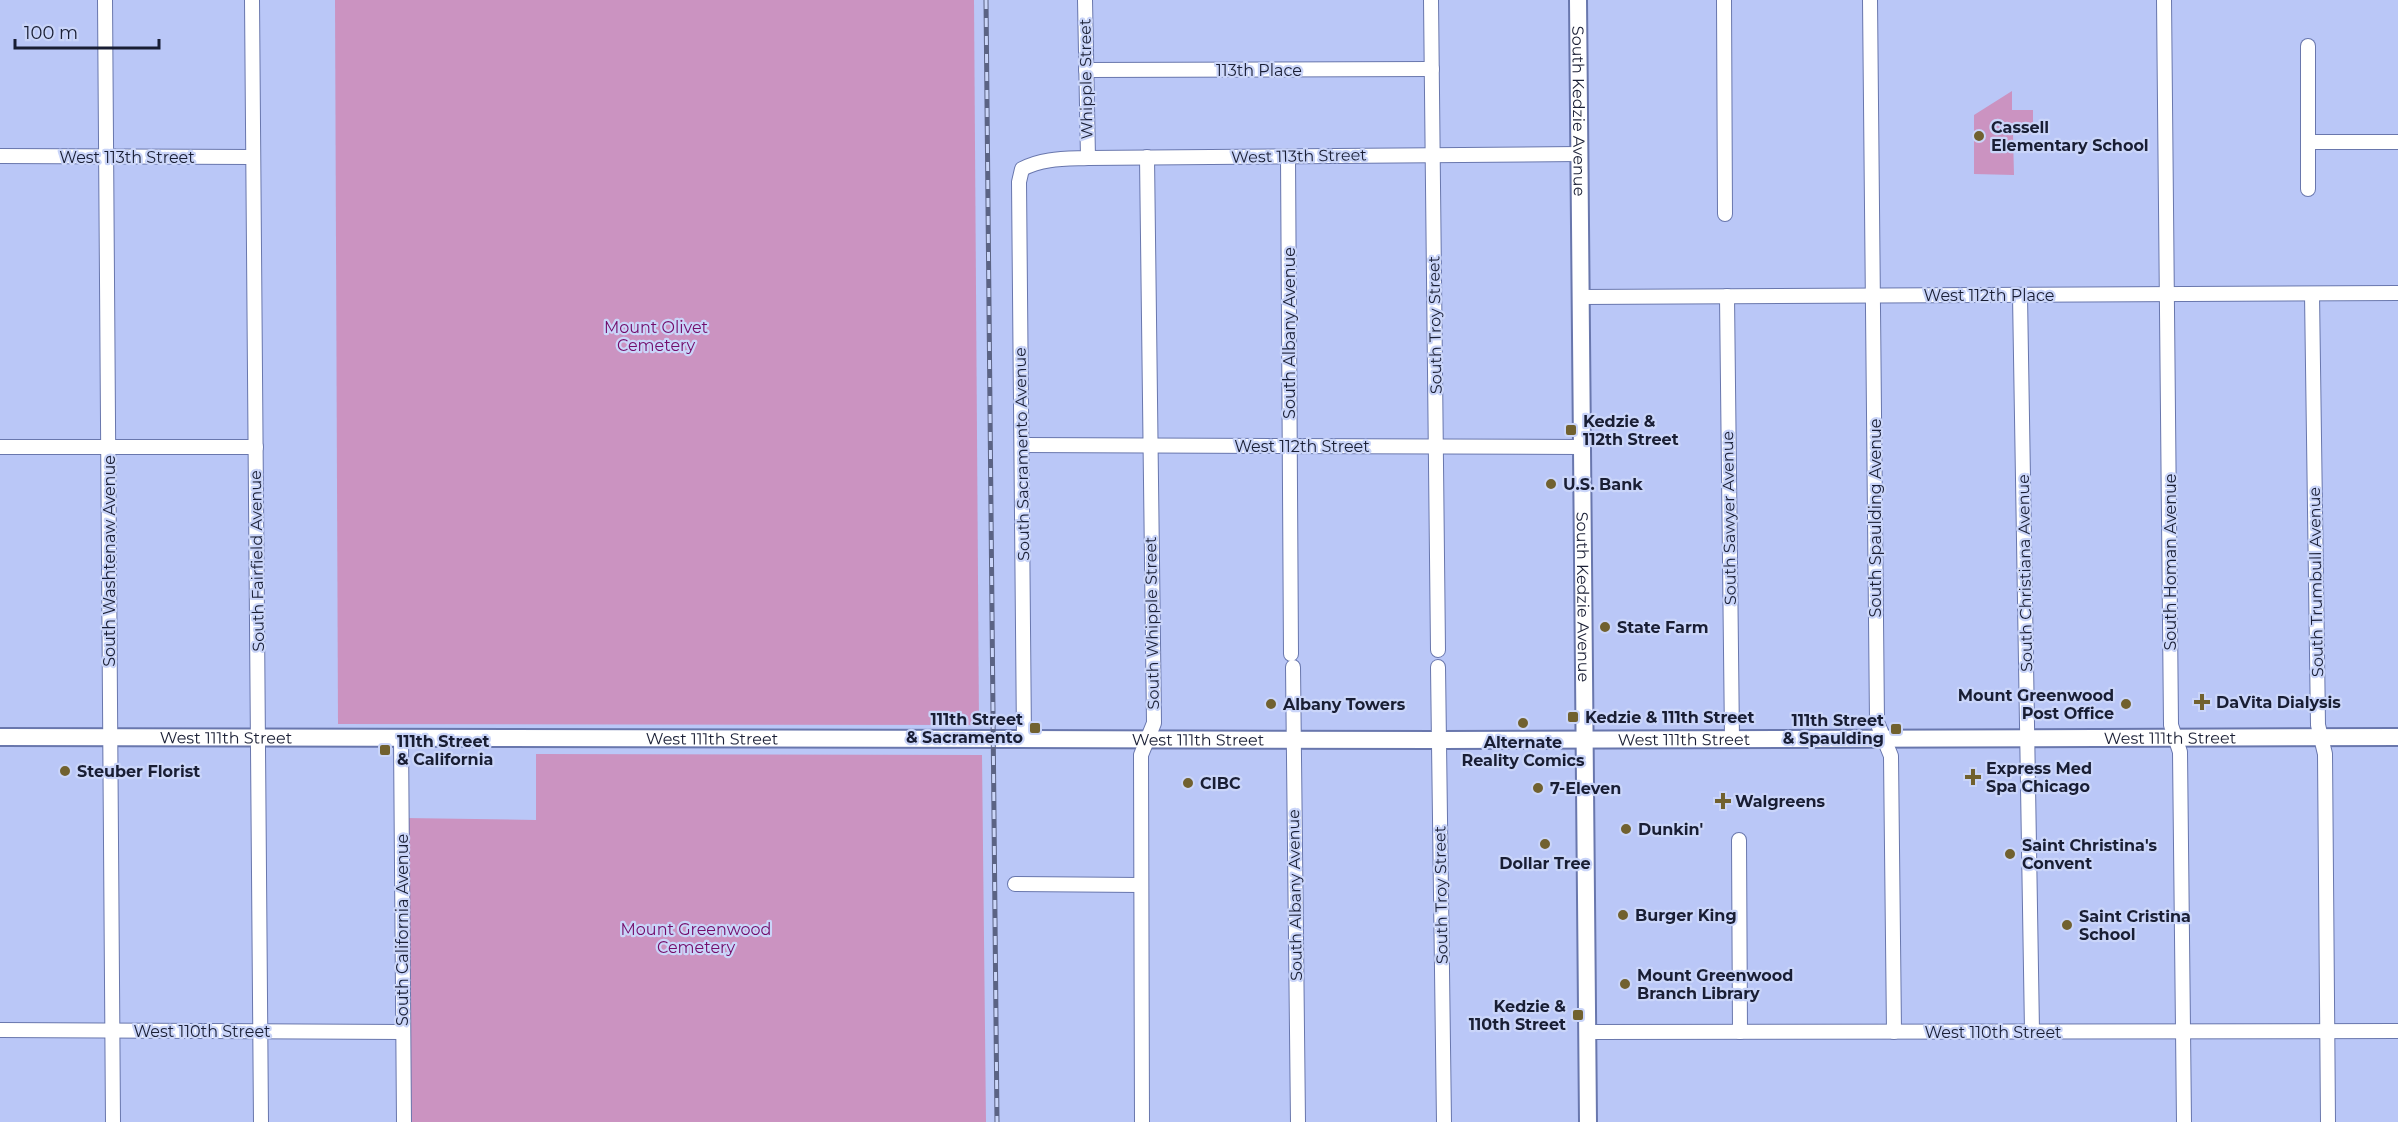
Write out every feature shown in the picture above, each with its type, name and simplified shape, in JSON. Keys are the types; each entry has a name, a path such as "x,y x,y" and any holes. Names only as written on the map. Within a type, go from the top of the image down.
{"main road":[{"name":"South Kedzie Avenue","path":"1578,0 1588,1122"},
{"name":"West 111th Street","path":"0,737 1584,740 2398,737"}],"street":[{"name":"South Washtenaw Avenue","path":"105,0 113,1122"},
{"name":"South Fairfield Avenue","path":"252,0 261,1122"},
{"name":"Whipple Street","path":"1085,0 1088,158"},
{"name":"South Troy Street","path":"1431,0 1438,650"},
{"path":"1724,0 1725,214"},
{"name":"South Spaulding Avenue","path":"1870,0 1876,722 1891,756 1894,1032"},
{"name":"South Homan Avenue","path":"2164,0 2171,725 2180,752 2184,1122"},
{"path":"2308,46 2308,189"},
{"name":"113th Place","path":"1086,70 1432,69"},
{"path":"2308,142 2398,142"},
{"name":"West 113th Street","path":"1022,169 1035,162 1088,158 1579,154"},
{"name":"West 113th Street","path":"0,156 253,157"},
{"name":"South Albany Avenue","path":"1288,156 1298,1122"},
{"name":"South Whipple Street","path":"1142,1122 1141,755 1154,723 1147,157"},
{"name":"South Sacramento Avenue","path":"1022,169 1019,182 1024,740"},
{"name":"West 112th Place","path":"1580,297 2398,293"},
{"name":"South Trumbull Avenue","path":"2312,294 2318,725 2325,754 2328,1122"},
{"name":"South Christiana Avenue","path":"2020,295 2032,1032"},
{"name":"South Sawyer Avenue","path":"1727,296 1732,739"},
{"name":"West 112th Street","path":"1023,445 1582,447"},
{"path":"0,447 256,447"},
{"name":"South Troy Street","path":"1438,667 1444,1122"},
{"name":"South California Avenue","path":"401,738 404,1122"},
{"path":"1739,840 1740,1032"},
{"path":"1015,884 1140,885"},
{"name":"West 110th Street","path":"0,1030 403,1032"},
{"name":"West 110th Street","path":"1587,1032 2398,1031"}],"green space":[{"name":"Mount Olivet Cemetery","path":"335,0 974,0 979,725 338,724"},
{"path":"2012,91 2012,110 2033,110 2033,134 2013,135 2014,175 1974,174 1974,115"},
{"name":"Mount Greenwood Cemetery","path":"536,754 982,755 986,1122 408,1122 405,818 536,820"}],"railway":[{"path":"986,0 997,1122"}],"place":[{"name":"Cassell Elementary School","path":"1979,136"},
{"name":"Kedzie & 112th Street","path":"1571,430"},
{"name":"U.S. Bank","path":"1551,484"},
{"name":"State Farm","path":"1605,627"},
{"name":"DaVita Dialysis","path":"2202,702"},
{"name":"Albany Towers","path":"1271,704"},
{"name":"Mount Greenwood Post Office","path":"2126,704"},
{"name":"Kedzie & 111th Street","path":"1573,717"},
{"name":"Alternate Reality Comics","path":"1523,723"},
{"name":"111th Street & Sacramento","path":"1035,728"},
{"name":"111th Street & Spaulding","path":"1896,729"},
{"name":"111th Street & California","path":"385,750"},
{"name":"Steuber Florist","path":"65,771"},
{"name":"Express Med Spa Chicago","path":"1973,777"},
{"name":"CIBC","path":"1188,783"},
{"name":"7-Eleven","path":"1538,788"},
{"name":"Walgreens","path":"1723,801"},
{"name":"Dunkin'","path":"1626,829"},
{"name":"Dollar Tree","path":"1545,844"},
{"name":"Saint Christina's Convent","path":"2010,854"},
{"name":"Burger King","path":"1623,915"},
{"name":"Saint Cristina School","path":"2067,925"},
{"name":"Mount Greenwood Branch Library","path":"1625,984"},
{"name":"Kedzie & 110th Street","path":"1578,1015"}]}
